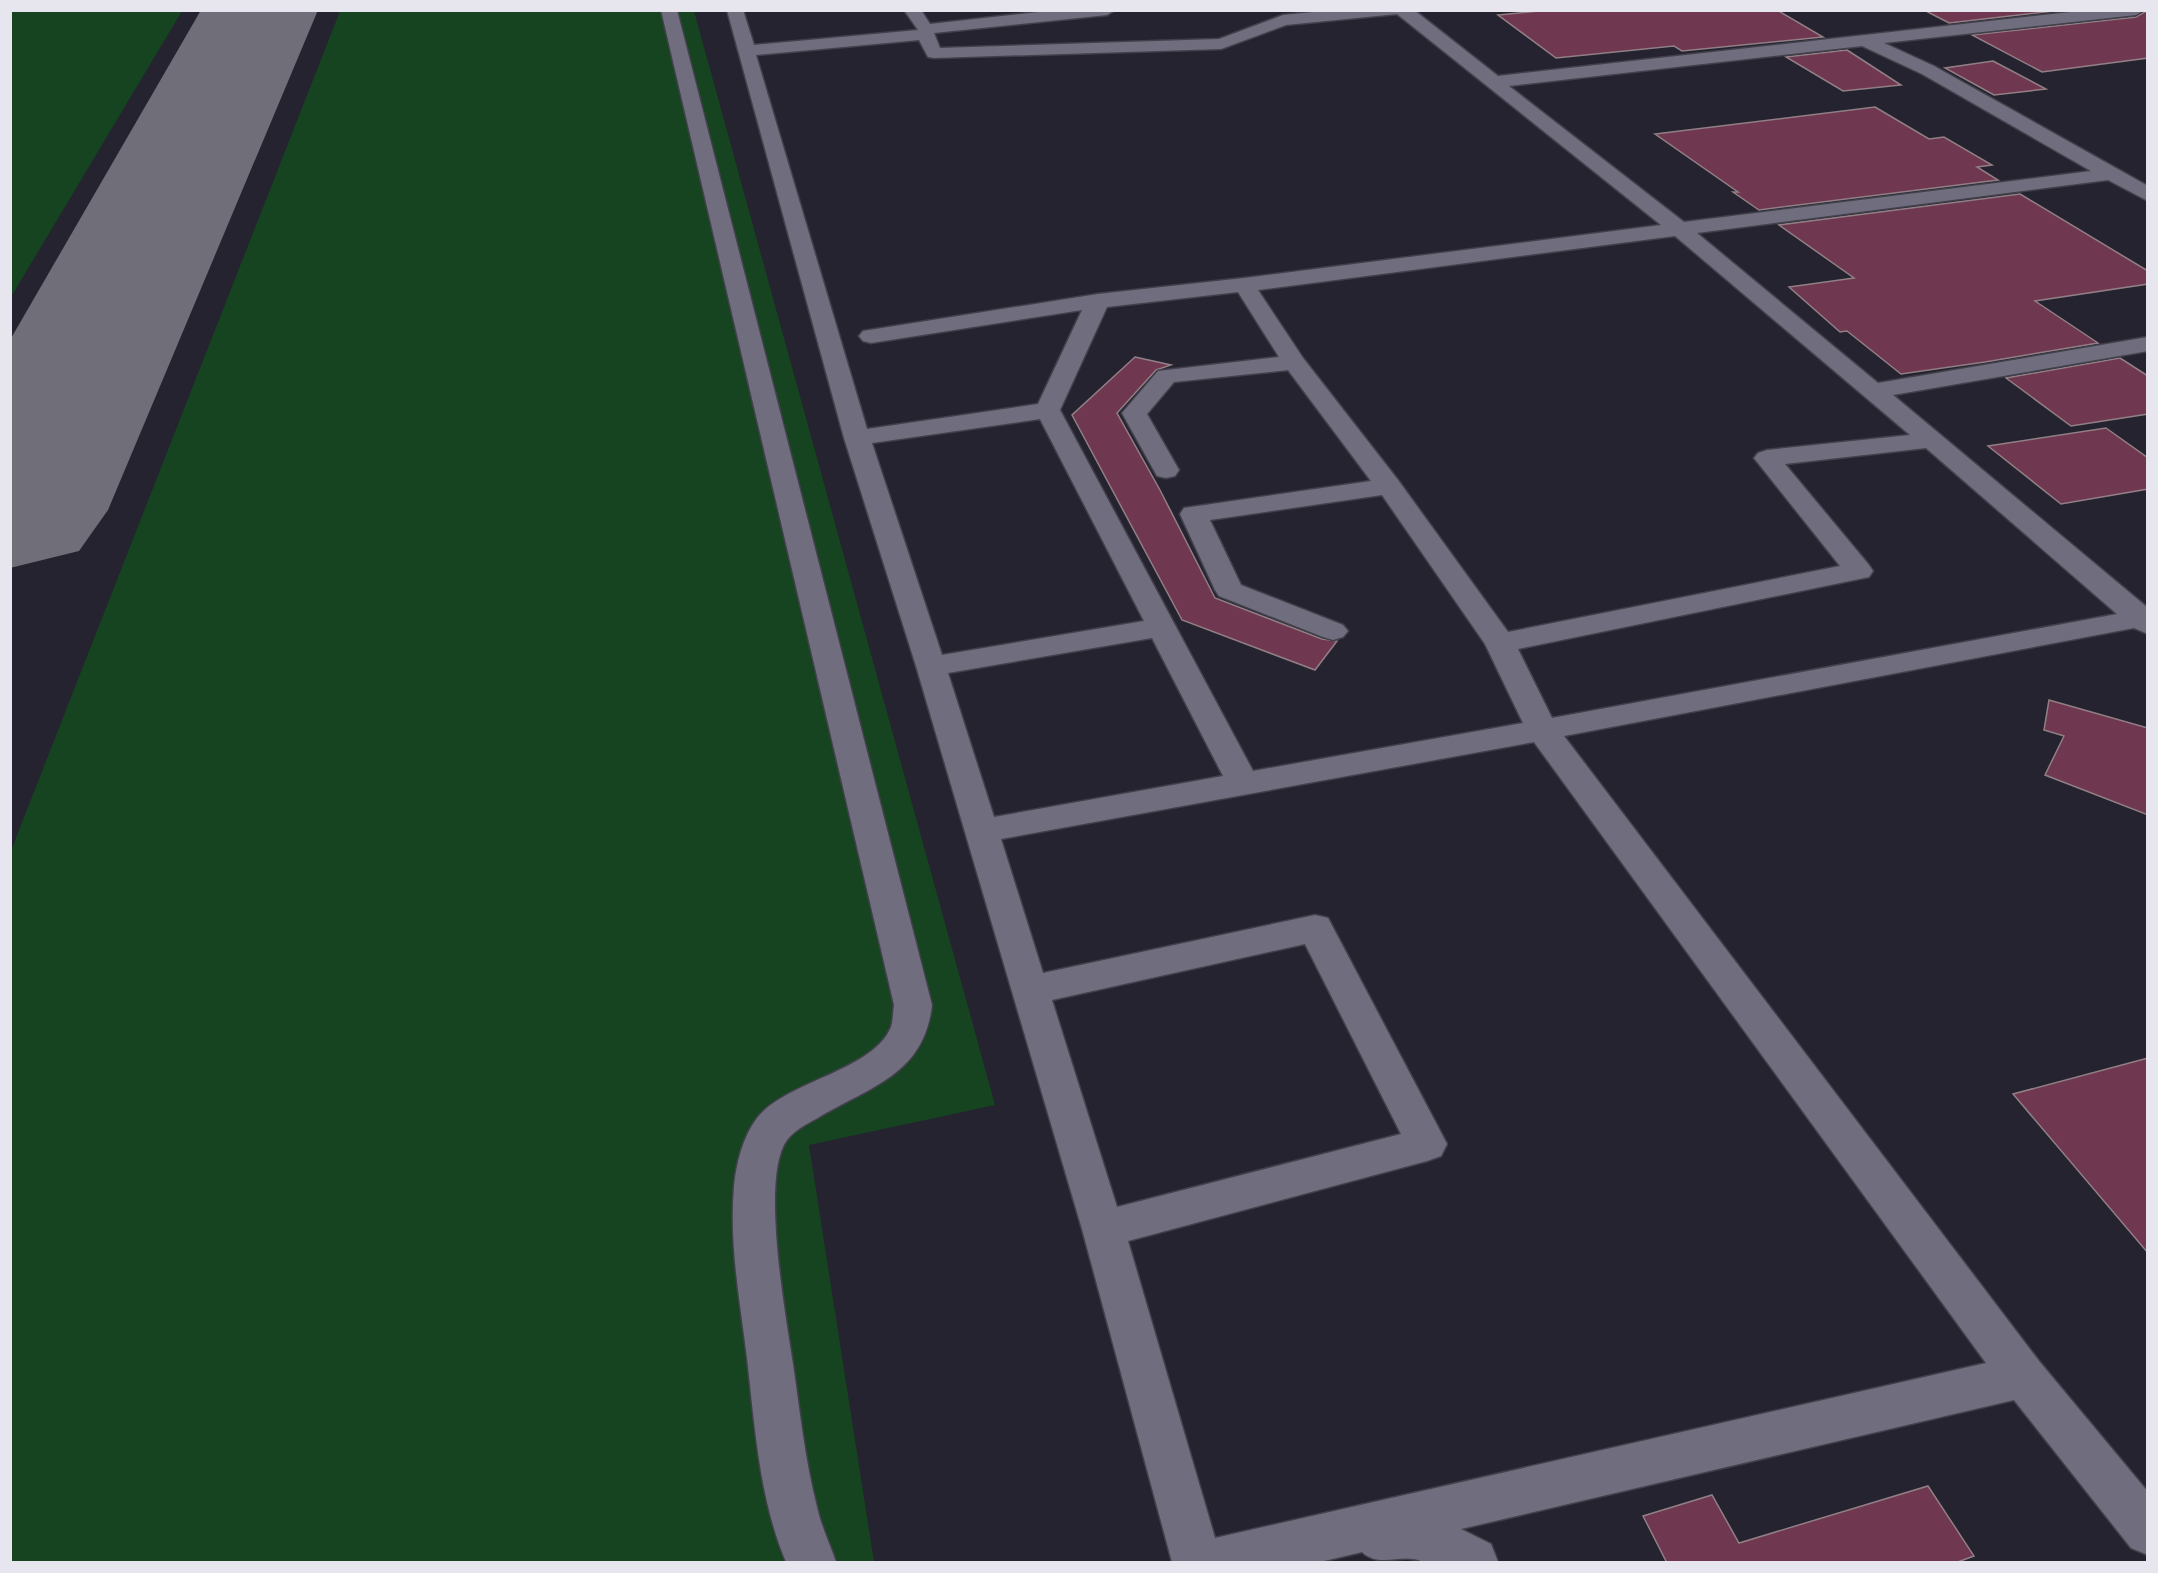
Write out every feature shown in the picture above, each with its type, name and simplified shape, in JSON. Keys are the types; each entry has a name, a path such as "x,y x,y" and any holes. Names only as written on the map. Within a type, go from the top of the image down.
{"street":[{"path":"669,10 913,1005 910,1026 902,1042 886,1059 865,1074 811,1101 786,1117 769,1133 760,1157 755,1189 762,1300 784,1471 798,1530 811,1563"},
{"path":"735,10 857,438 931,666 1103,1229 1197,1563"},
{"path":"912,10 925,31 934,53 1221,44 1283,20 1392,10"},
{"path":"747,51 1107,10"},
{"path":"1403,10 1679,229 2145,620"},
{"path":"1495,81 1868,42 2136,10"},
{"path":"1868,42 1928,70 2148,195"},
{"path":"871,336 1098,301 1244,285 2111,174"},
{"path":"1244,285 1293,362 1389,486 1500,643 1542,730 2023,1376 2148,1531"},
{"path":"1048,410 1098,301"},
{"path":"1873,391 2148,344"},
{"path":"1166,470 1134,413 1167,376 1293,362"},
{"path":"857,438 1048,410"},
{"path":"1048,410 1243,783"},
{"path":"1500,643 1859,571 1767,458 1932,440"},
{"path":"1333,631 1229,591 1194,514 1389,486"},
{"path":"980,831 2145,620"},
{"path":"931,666 1163,627"},
{"path":"1030,990 1315,928 1427,1144 1103,1229"},
{"path":"1216,1563 2023,1376"},
{"path":"1283,1546 1418,1533 1473,1563"}],"green space":[{"path":"10,11 182,11 11,297"},
{"path":"340,11 664,11 898,1011 884,1044 856,1066 759,1117 783,1545 791,1562 11,1562 10,853"},
{"path":"672,11 694,11 995,1105 809,1145 874,1562 827,1562 804,1504 784,1395 771,1171 788,1137 918,1041"}],"building":[{"path":"1549,10 1777,10 1823,37 1682,51 1674,46 1556,58 1498,15"},
{"path":"1924,10 2063,10 1949,23"},
{"path":"2148,10 2148,58 2042,72 1972,35 2136,17"},
{"path":"1847,50 1901,85 1843,91 1786,57"},
{"path":"1993,61 2046,89 1994,95 1945,68"},
{"path":"1875,107 1929,139 1944,137 1992,165 1977,167 1998,180 1759,210 1733,192 1738,192 1655,134"},
{"path":"2020,194 2148,271 2148,284 2035,301 2098,343 1901,374 1847,331 1840,332 1789,287 1854,278 1779,225"},
{"path":"1135,357 1171,365 1156,370 1117,413 1160,490 1215,598 1322,639 1337,641 1315,670 1182,620 1072,415"},
{"path":"2120,358 2148,376 2148,414 2071,426 2006,378"},
{"path":"2106,428 2148,458 2148,489 2061,504 1988,446"},
{"path":"2049,700 2148,728 2148,815 2045,775 2064,736 2044,730"},
{"path":"2148,1058 2148,1253 2013,1094"},
{"path":"1928,1486 1974,1556 1955,1563 1667,1563 1643,1516 1712,1495 1739,1543"}],"runway":[{"path":"10,510 260,10"}]}
